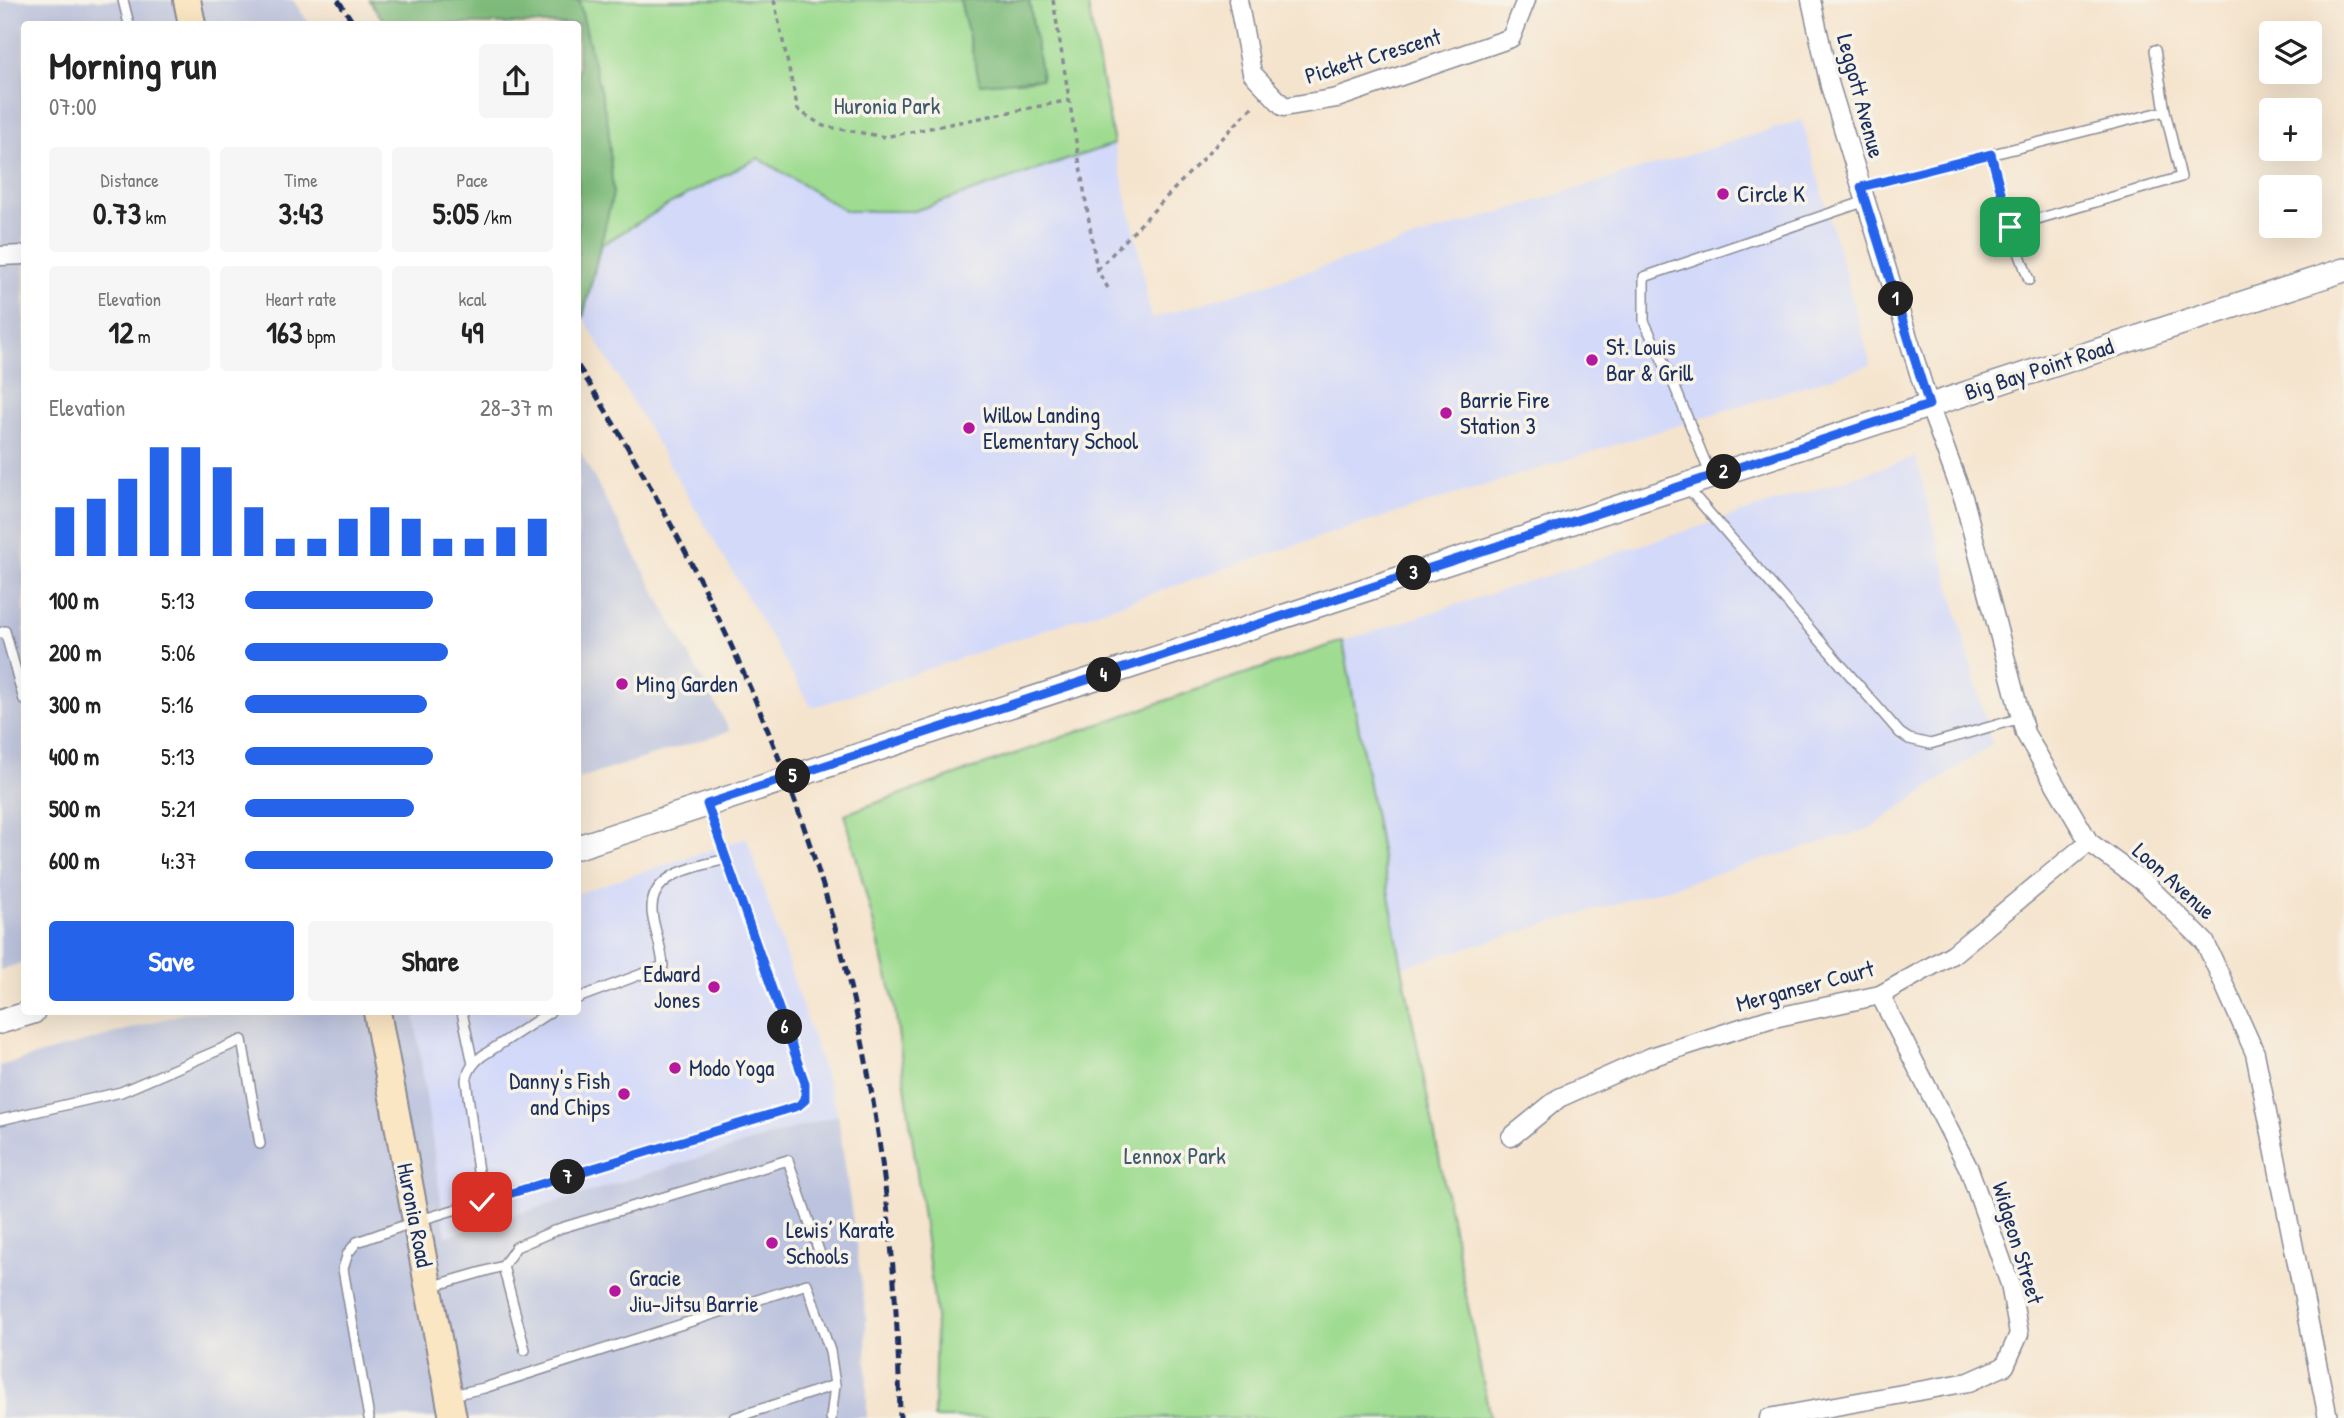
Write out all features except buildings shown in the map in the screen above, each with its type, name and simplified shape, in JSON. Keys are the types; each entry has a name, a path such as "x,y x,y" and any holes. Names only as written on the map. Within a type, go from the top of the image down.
{"main road":[{"path":"187,0 191,21"},
{"name":"Huronia Road","path":"378,1015 451,1407"}],"street":[{"name":"Pickett Crescent","path":"1238,0 1252,74 1284,107 1337,98 1511,38 1526,0"},
{"name":"Leggott Avenue","path":"1811,0 1830,86 1929,405"},
{"path":"0,256 21,255"},
{"name":"Big Bay Point Road","path":"581,846 2344,270"},
{"name":"Loon Avenue","path":"1929,405 1964,500 2025,733 2089,842 2147,885 2205,942 2255,1053 2328,1418"},
{"name":"Merganser Court","path":"1511,1137 1559,1098 1651,1057 1769,1019 1880,995 1953,954 2089,842"},
{"name":"Widgeon Street","path":"1769,1418 1969,1382 2005,1366 2019,1334 2010,1284 1969,1170 1880,995"},
{"path":"0,1022 23,1015"}],"lane":[{"path":"122,0 129,21"},
{"path":"2010,227 2181,177 2165,111 2155,50"},
{"path":"1711,476 1674,385 1644,321 1644,277 1864,194 1991,154 2165,111"},
{"path":"1991,154 2010,227 2029,280"},
{"path":"0,249 0,256"},
{"path":"1684,485 1900,733 1919,743 1930,744 2021,718"},
{"path":"0,633 5,631 21,689"},
{"path":"369,1418 343,1269 348,1252 357,1242 416,1221 798,1106 805,1100 805,1083 707,804"},
{"path":"581,997 663,966 662,950 652,911 657,888 671,875 726,859"},
{"path":"463,1015 473,1063 467,1080 482,1202"},
{"path":"473,1063 545,1015"},
{"path":"0,1120 121,1092 242,1040 260,1144"},
{"path":"429,1287 503,1266 516,1247 561,1227 788,1160 821,1257"},
{"path":"503,1266 525,1350"},
{"path":"451,1407 484,1388 807,1284 830,1350 835,1385 831,1418"},
{"path":"734,1418 835,1385"}],"path":[{"path":"774,0 798,110 823,126 885,137 1070,100"},
{"path":"1053,0 1097,271 1108,288"},
{"path":"1097,271 1268,90"}],"shaded area":[{"path":"0,0 293,0 307,21 21,21 21,963 0,970"},
{"name":"Willow Landing Elementary School","path":"1802,120 1871,365 1323,536 812,708 583,317 600,246 671,203 758,158 846,211 914,211 1114,144 1138,246 1151,319"},
{"path":"581,454 730,731 581,778"},
{"path":"1916,457 1992,744 1871,828 1402,967 1343,641"},
{"path":"747,838 838,1115 446,1236 414,1015 581,1015 581,892"},
{"path":"178,1015 414,1015 446,1236 838,1115 866,1316 867,1418 0,1418 0,1066"}],"green space":[{"name":"Huronia Park","path":"369,0 1087,0 1114,144 914,211 846,211 758,158 671,203 600,246 583,317 581,21 384,21"},
{"path":"369,0 579,0 608,124 613,194 583,317 581,21 384,21"},
{"path":"960,0 1029,0 1042,79 980,84"},
{"name":"Lennox Park","path":"1343,641 1402,967 1490,1418 934,1418 936,1315 894,1002 845,814"}],"railway":[{"path":"338,0 352,21"},
{"path":"581,371 628,448 719,619 794,797 824,889 849,983 876,1120 891,1247 900,1418"}],"place":[{"name":"Circle K","path":"1723,194"},
{"name":"St. Louis Bar & Grill","path":"1592,360"},
{"name":"Barrie Fire Station 3","path":"1446,413"},
{"name":"Willow Landing Elementary School","path":"969,428"},
{"name":"Ming Garden","path":"622,684"},
{"name":"Edward Jones","path":"714,987"},
{"name":"Modo Yoga","path":"675,1068"},
{"name":"Danny's Fish and Chips","path":"624,1094"},
{"name":"Lewis’ Karate Schools","path":"772,1243"},
{"name":"Gracie Jiu-Jitsu Barrie","path":"615,1291"}],"route":[{"path":"482,1202 798,1106 805,1100 805,1083 707,804 1929,405 1861,187 1991,154 2010,227"}]}
